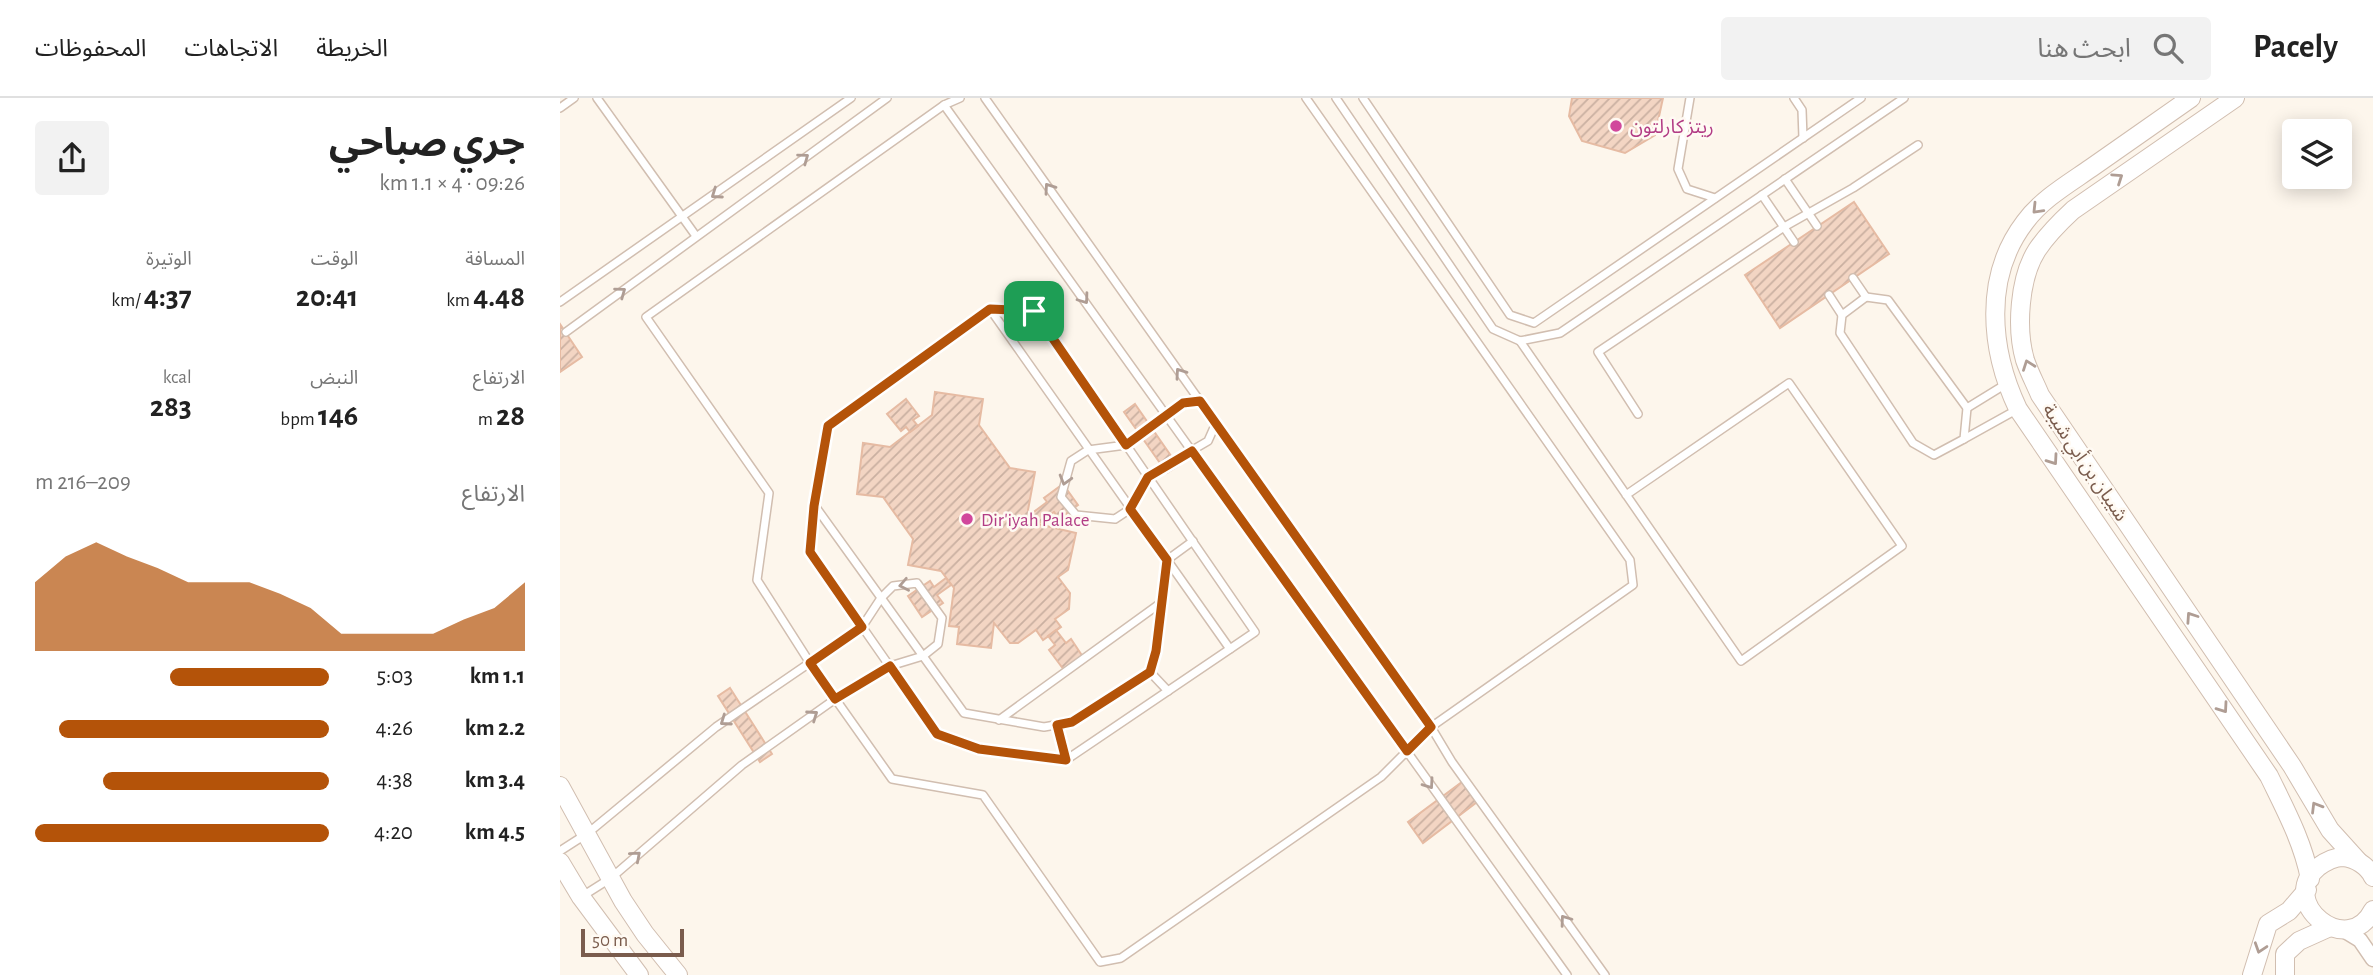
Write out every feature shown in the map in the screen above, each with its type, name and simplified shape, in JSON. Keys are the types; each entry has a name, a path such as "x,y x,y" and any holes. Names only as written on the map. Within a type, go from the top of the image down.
{"street":[{"name":"شيبان بن أبي شيبة","path":"2192,98 2046,199 2025,221 2009,248 2000,276 1994,313 1997,349 2006,384 2018,409 2269,776 2306,861 2309,884 2307,901 2314,916 2336,928"},
{"name":"شيبان بن أبي شيبة","path":"2235,98 2073,210 2036,251 2024,277 2021,311 2023,348 2040,394 2292,766 2330,830 2373,877"},
{"path":"560,786 645,934 678,975"},
{"path":"2252,975 2268,924 2289,911 2309,884 2314,871 2326,861 2342,857 2358,861"},
{"path":"560,862 581,897 639,975"},
{"path":"2286,975 2285,954 2299,941 2336,928 2358,926 2373,910"},
{"path":"2336,928 2360,940 2373,959"}],"lane":[{"path":"560,108 574,98"},
{"path":"597,98 696,236"},
{"path":"560,302 851,98"},
{"path":"566,332 887,98"},
{"path":"960,98 944,104 646,317 769,493 757,580 835,699 892,779 982,795 1100,962 1121,958 1381,777 1431,727 1633,585 1630,559 1306,98"},
{"path":"985,98 1605,975"},
{"path":"1336,98 1493,328 1520,341 1626,495 1741,661 1902,546 1788,383 1626,495"},
{"path":"1363,98 1510,315 1534,323 1861,98"},
{"path":"1690,98 1678,169 1688,189 1715,198"},
{"path":"1794,98 1802,110 1803,138"},
{"path":"1520,341 1560,333 1903,98"},
{"path":"944,104 1567,975"},
{"path":"1638,414 1598,352 1784,227 1853,188 1918,145"},
{"path":"1785,179 1817,226"},
{"path":"1762,195 1794,242"},
{"path":"1853,278 1866,297"},
{"path":"1829,295 1842,315 1840,333 1913,443 1934,455 2018,409"},
{"path":"1842,315 1866,297 1888,300 1967,408 1964,439"},
{"path":"990,309 1230,649"},
{"path":"990,309 1034,311 1126,445 1255,632 1066,760 979,749 937,734 810,552 814,506 828,426 990,309"},
{"path":"1967,408 2006,384"},
{"path":"1200,401 1183,403 1126,445 1088,450 1071,461 1060,497 1076,515 1115,519 1130,509 1148,477 1208,441 1216,424"},
{"path":"814,506 964,713 1044,727 1072,722 1150,672 1156,651 1167,560 1193,541"},
{"path":"560,851 588,833 716,727 862,627 881,598 893,586 917,583 942,618 938,643 923,656 890,666 835,699 743,765 611,878 581,897"},
{"path":"999,720 1162,602"},
{"path":"1150,672 1168,691"},
{"path":"1057,725 1066,760"}],"building":[{"name":"ريتز كارلتون","path":"1572,98 1663,98 1655,135 1625,153 1582,141 1569,116"},
{"path":"1854,202 1889,254 1780,328 1745,275"},
{"path":"560,324 582,357 560,372"},
{"name":"Dir'iyah Palace","path":"935,392 983,399 979,425 1010,468 1035,472 1028,510 1038,524 1076,533 1068,570 1058,577 1070,593 1069,609 1055,619 1061,627 1043,640 1036,630 1018,643 1010,643 994,623 991,648 957,644 959,627 949,626 954,588 941,571 908,565 913,539 883,497 857,494 863,443 890,447 932,415"},
{"path":"906,399 919,416 913,420 918,426 910,432 906,427 901,431 887,414"},
{"path":"1135,404 1178,466 1167,473 1124,412"},
{"path":"1063,484 1078,505 1059,519 1054,512 1038,524 1031,514 1047,502 1044,498"},
{"path":"946,578 951,585 937,595 943,603 922,617 908,596 930,581 934,587"},
{"path":"1056,630 1066,643 1071,639 1083,657 1064,670 1049,650 1055,645 1048,636"},
{"path":"730,688 772,754 760,762 718,696"},
{"path":"1462,782 1477,802 1423,843 1408,822"}],"place":[{"name":"ريتز كارلتون","path":"1616,126"},
{"name":"Dir'iyah Palace","path":"967,519"}],"route":[{"path":"990,309 1034,311 1126,445 1183,403 1200,401 1431,727 1407,751 1192,451 1148,477 1130,509 1167,560 1156,651 1150,672 1072,722 1057,725 1066,760 979,749 937,734 890,666 835,699 810,663 862,627 810,552 814,506 828,426 990,309"}]}
